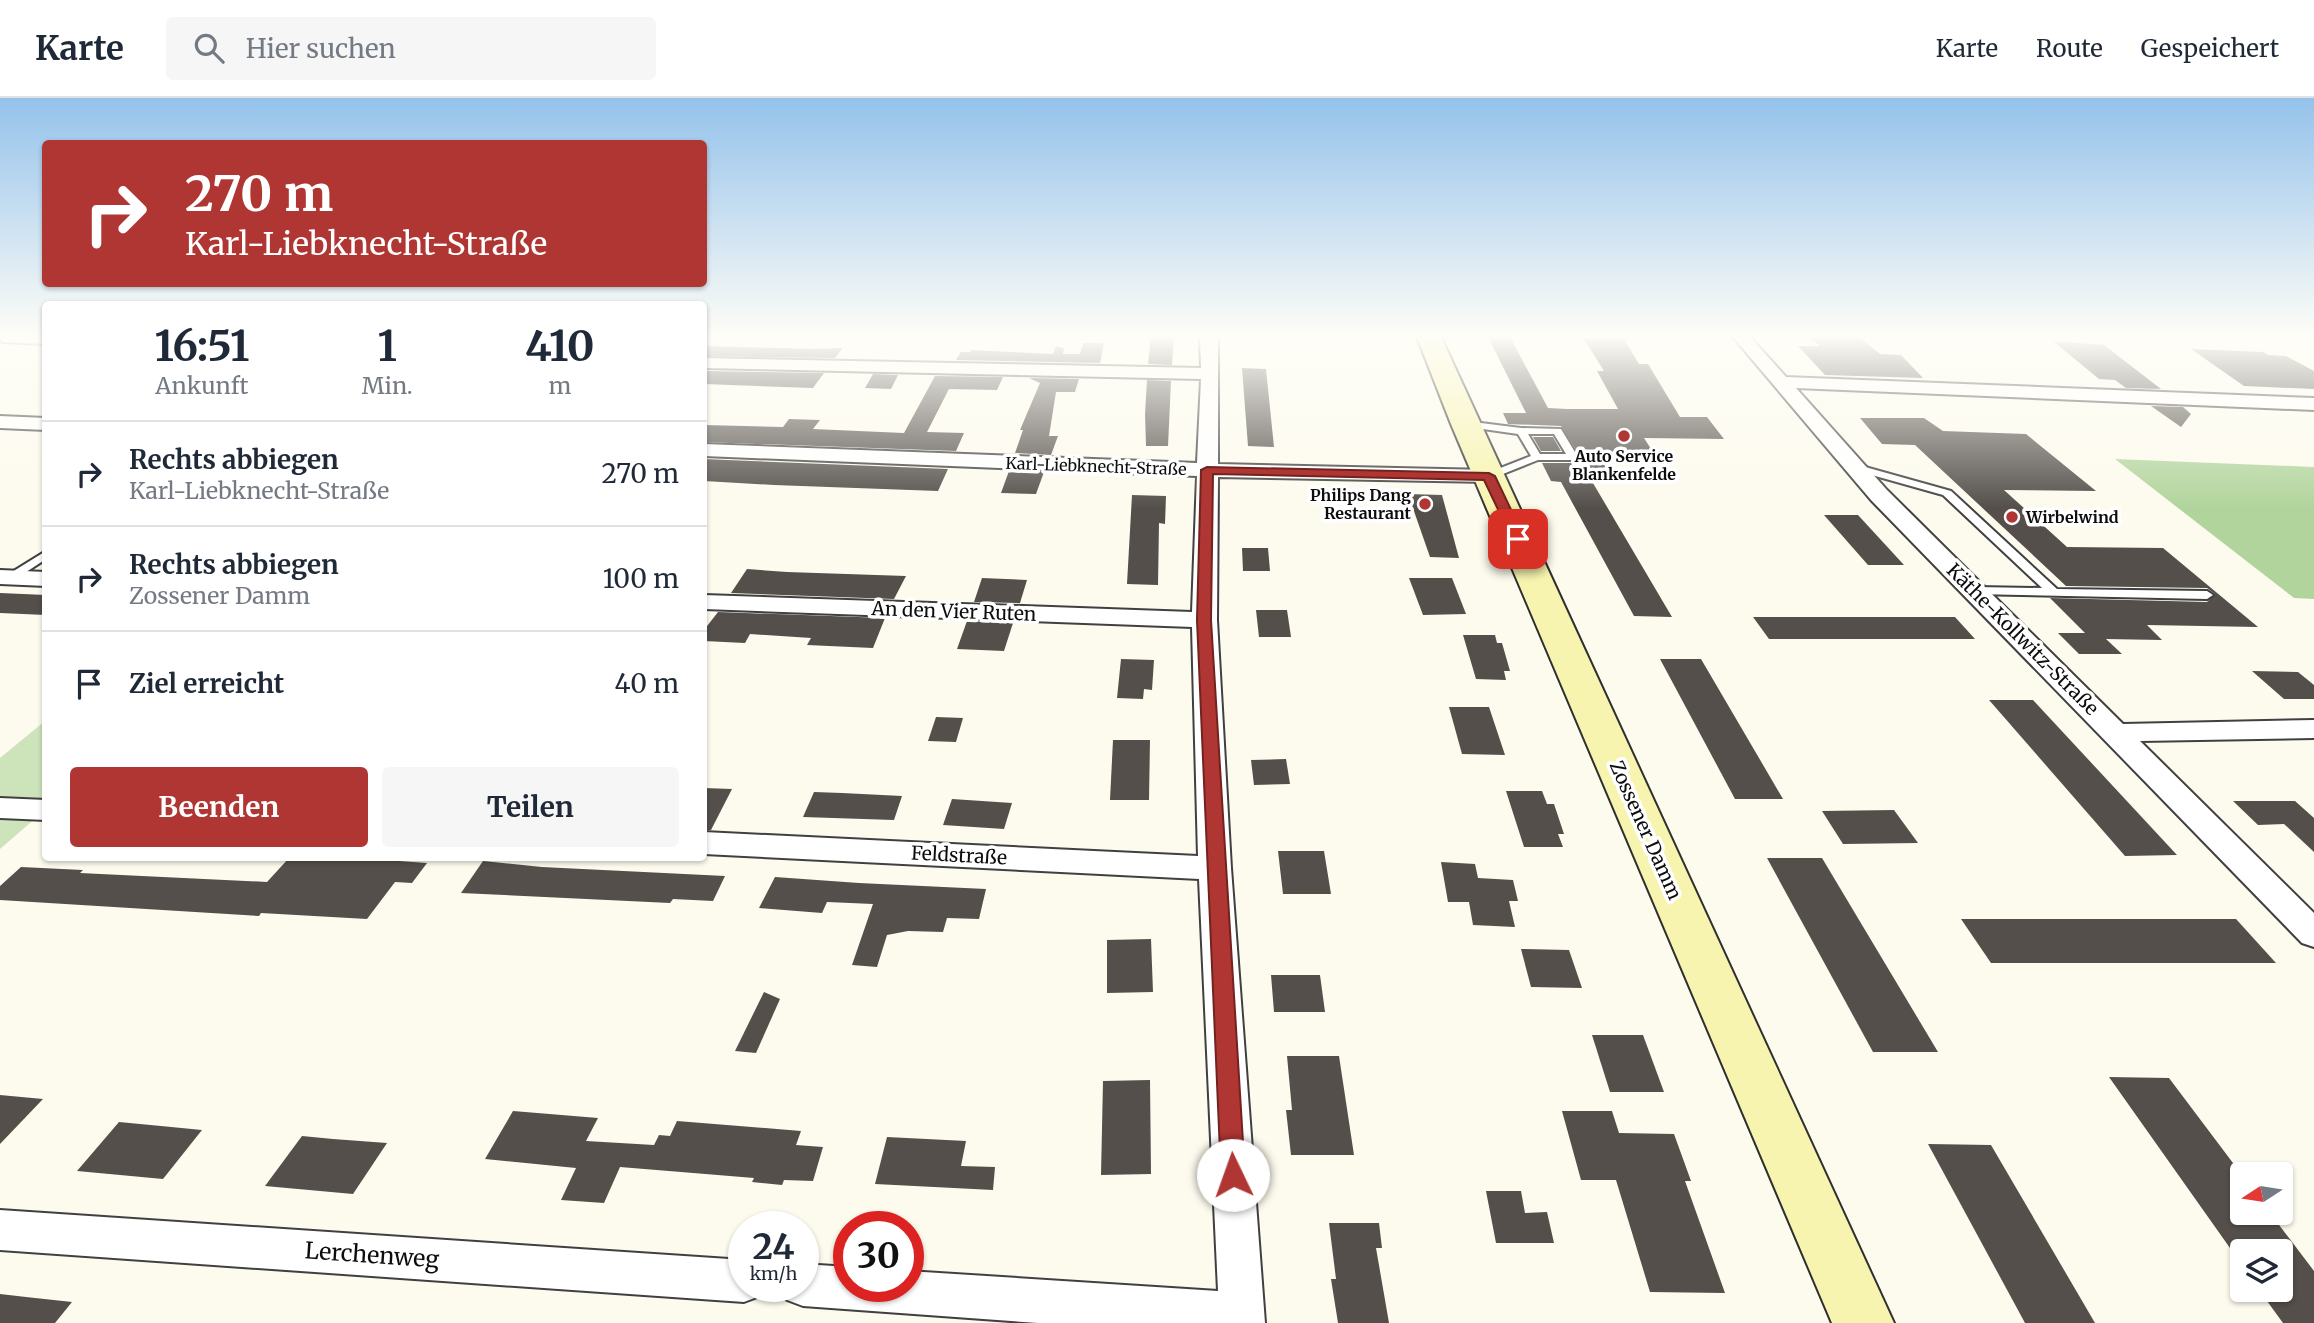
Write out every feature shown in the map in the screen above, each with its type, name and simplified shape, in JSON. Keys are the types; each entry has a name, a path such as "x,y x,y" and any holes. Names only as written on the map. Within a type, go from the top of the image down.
{"main road":[{"name":"Zossener Damm","path":"1453,394 1863,1323"}],"street":[{"path":"819,1286 1241,1319 1215,868 1204,620 1209,394"},
{"name":"Käthe-Kollwitz-Straße","path":"1793,394 1879,495 2314,934"},
{"path":"2076,394 2314,404"},
{"path":"0,422 42,424"},
{"name":"Karl-Liebknecht-Straße","path":"707,450 1207,470 1489,476"},
{"path":"5,577 42,579"},
{"name":"An den Vier Ruten","path":"707,603 1204,620"},
{"path":"2117,733 2314,729"},
{"path":"0,808 42,810"},
{"name":"Feldstraße","path":"707,842 1215,868"},
{"name":"Lerchenweg","path":"0,1230 728,1280"}],"lane":[{"path":"1465,424 1521,431 1557,431 1573,457 1537,457 1489,476"},
{"path":"1521,431 1537,457"},
{"path":"1858,468 1947,493 2052,591"},
{"path":"5,577 42,556"},
{"path":"1976,591 2207,595"}],"green space":[{"path":"2115,459 2314,467 2314,599 2294,598"},
{"path":"42,723 42,813 0,849 0,758"}],"building":[{"path":"925,394 946,394 927,432 964,433 956,451 707,442 707,425 783,427 789,419 820,420 813,429 904,433"},
{"path":"1035,394 1056,394 1049,436 1058,436 1051,455 1015,453 1023,430 1020,430"},
{"path":"1146,394 1170,394 1168,446 1146,446"},
{"path":"1244,394 1269,394 1274,447 1248,446"},
{"path":"1517,394 1541,394 1548,408 1618,409 1610,394 1666,394 1680,417 1707,417 1724,439 1644,438 1653,452 1635,452 1637,456 1602,456 1612,478 1590,478 1672,617 1634,616 1561,482 1551,481 1542,463 1573,463 1580,456 1561,426 1508,424 1503,413 1526,413"},
{"path":"2151,406 2183,407 2191,414 2181,427"},
{"path":"1860,418 1924,418 1943,431 2026,434 2096,491 2004,490 2067,547 2163,548 2258,627 2147,625 2162,640 2106,639 2122,654 2079,654 2058,633 2085,633 2050,598 2207,602 2215,594 2207,588 2066,586 1915,445 1882,444"},
{"path":"1533,437 1553,437 1561,451 1541,451"},
{"path":"707,459 948,469 938,491 707,481"},
{"path":"1009,471 1044,472 1036,494 1001,493"},
{"path":"1408,494 1442,495 1459,558 1430,557"},
{"path":"1132,495 1166,496 1165,524 1159,523 1158,585 1127,584"},
{"path":"1824,515 1858,515 1904,565 1868,565"},
{"path":"1242,548 1268,548 1270,571 1243,571"},
{"path":"747,569 906,576 894,599 731,593"},
{"path":"982,578 1027,580 1020,603 974,602"},
{"path":"1409,578 1452,578 1466,614 1423,615"},
{"path":"0,593 42,595 42,615 0,613"},
{"path":"1256,610 1287,610 1291,637 1259,637"},
{"path":"718,612 885,618 873,648 807,645 811,638 750,634 745,643 707,641 707,626"},
{"path":"1753,617 1955,617 1975,639 1769,639"},
{"path":"967,621 1013,623 1004,651 957,649"},
{"path":"1463,635 1495,635 1497,643 1502,643 1510,671 1504,671 1506,680 1476,679"},
{"path":"1121,659 1154,660 1152,690 1144,689 1143,699 1117,698"},
{"path":"1660,659 1701,659 1783,799 1735,799"},
{"path":"2252,671 2298,672 2314,685 2314,699 2284,699"},
{"path":"1989,700 2033,700 2177,855 2125,856"},
{"path":"1449,707 1489,707 1505,755 1462,754"},
{"path":"936,717 963,718 956,742 928,741"},
{"path":"1113,740 1150,740 1149,800 1110,800"},
{"path":"1286,759 1290,784 1254,785 1251,760"},
{"path":"707,788 732,789 711,830 707,830"},
{"path":"1506,791 1542,791 1547,804 1554,804 1564,834 1558,834 1563,847 1524,847"},
{"path":"814,792 902,796 894,820 803,817"},
{"path":"952,799 1012,803 1004,829 943,825"},
{"path":"2233,801 2295,801 2314,818 2314,852 2284,824 2258,825"},
{"path":"1894,810 1918,843 1843,844 1822,811"},
{"path":"1278,851 1324,851 1331,894 1283,894"},
{"path":"1767,858 1822,858 1938,1052 1873,1052"},
{"path":"286,861 427,863 412,883 395,882 367,919 261,913 259,916 0,900 0,886 21,867 83,870 80,873 267,882"},
{"path":"483,861 542,867 725,876 713,901 673,899 670,903 461,893"},
{"path":"1441,862 1475,864 1478,878 1513,880 1518,901 1509,901 1515,927 1473,925 1469,902 1448,902"},
{"path":"775,877 986,889 979,919 947,918 943,932 908,931 887,935 877,967 852,965 873,904 827,902 822,913 759,908"},
{"path":"1961,919 2236,919 2276,963 1991,963"},
{"path":"1151,939 1153,992 1107,993 1107,940"},
{"path":"1521,949 1569,950 1582,988 1531,987"},
{"path":"1271,975 1320,975 1325,1012 1274,1012"},
{"path":"764,992 780,999 756,1053 735,1051"},
{"path":"1592,1035 1643,1035 1664,1092 1610,1092"},
{"path":"1287,1056 1339,1056 1354,1155 1291,1155 1286,1110 1292,1110"},
{"path":"2109,1077 2169,1078 2232,1162 2230,1162 2230,1225 2279,1225 2290,1239 2230,1239 2230,1248"},
{"path":"1150,1080 1151,1174 1101,1175 1103,1081"},
{"path":"0,1095 43,1099 0,1144"},
{"path":"513,1111 598,1118 586,1141 654,1145 659,1135 670,1136 677,1121 801,1131 796,1145 823,1147 813,1181 784,1180 782,1185 752,1182 754,1178 620,1167 604,1203 561,1200 576,1168 485,1159"},
{"path":"1562,1111 1612,1111 1619,1133 1674,1134 1691,1181 1685,1181 1725,1293 1650,1292 1616,1180 1581,1180"},
{"path":"119,1122 202,1130 163,1179 77,1171"},
{"path":"302,1136 387,1143 353,1194 265,1186"},
{"path":"887,1137 966,1141 961,1166 995,1167 993,1190 875,1184"},
{"path":"1928,1144 1991,1145 2095,1323 2025,1323"},
{"path":"1486,1191 1521,1191 1525,1213 1547,1212 1554,1243 1496,1243"},
{"path":"1329,1223 1379,1223 1382,1248 1376,1248 1389,1323 1338,1323 1331,1279 1336,1279"},
{"path":"2293,1243 2314,1271 2314,1323 2283,1323 2268,1302 2293,1302"},
{"path":"0,1294 72,1302 55,1323 0,1323"}],"place":[{"name":"Auto Service Blankenfelde","path":"1624,436"},
{"name":"Philips Dang Restaurant","path":"1425,504"},
{"name":"Wirbelwind","path":"2012,517"}],"route":[{"path":"1233,1175 1204,620 1207,470 1489,476 1518,539"}]}
